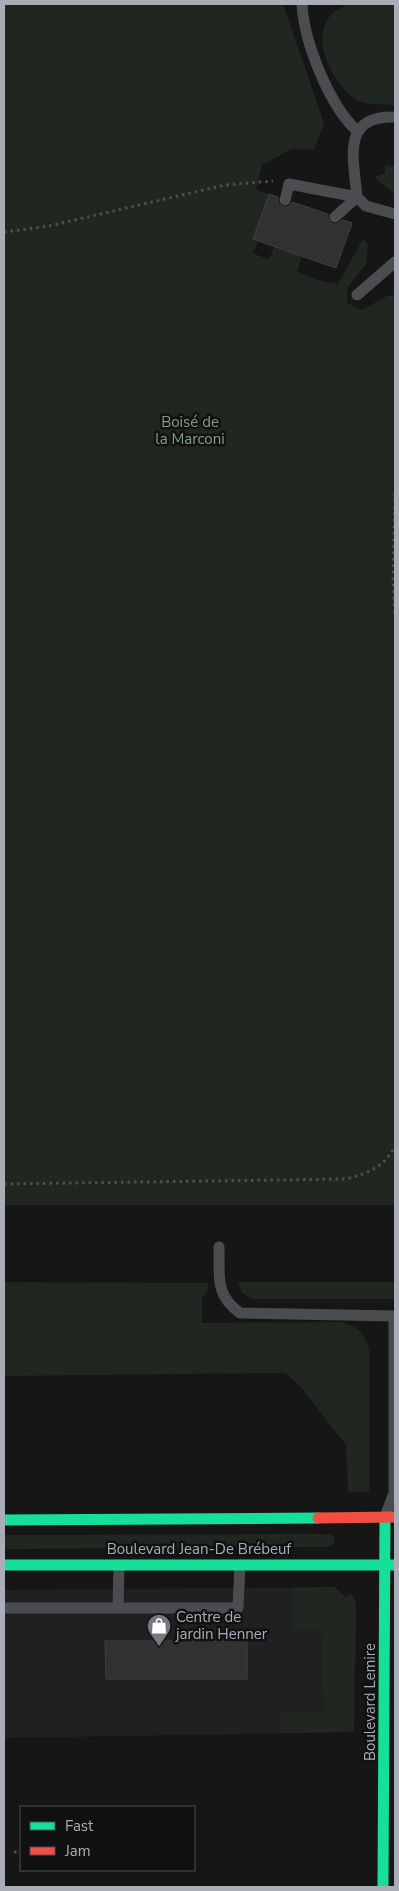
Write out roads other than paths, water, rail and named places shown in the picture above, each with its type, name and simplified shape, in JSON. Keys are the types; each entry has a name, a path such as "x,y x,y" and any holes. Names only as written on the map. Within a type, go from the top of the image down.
{"main road":[{"name":"Boulevard Jean-De Brébeuf","path":"4,1520 390,1517"},
{"name":"Boulevard Lemire","path":"383,1887 390,1719 390,1517"},
{"name":"Boulevard Jean-De Brébeuf","path":"4,1565 390,1565"}],"lane":[{"path":"302,4 306,34 333,100 345,120 357,131"},
{"path":"357,197 353,140 357,131 376,118 395,117"},
{"path":"286,200 289,184 357,197 366,206 395,214"},
{"path":"335,217 357,197"},
{"path":"357,294 395,262"},
{"path":"220,1247 221,1292 231,1306 240,1313 395,1316 394,1493 390,1517"},
{"path":"118,1608 119,1564"},
{"path":"4,1608 238,1608 240,1564"}],"place":[{"name":"Centre de jardin Henner","path":"159,1647"}],"park label":[{"name":"Boisé de la Marconi","path":"190,430"}]}
